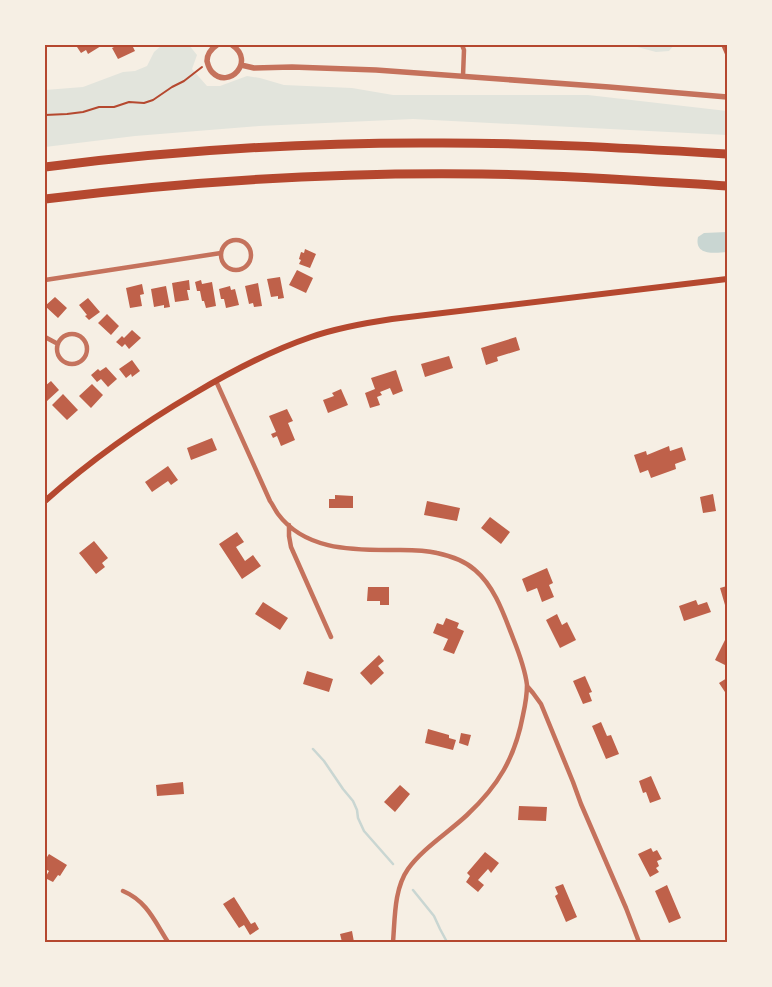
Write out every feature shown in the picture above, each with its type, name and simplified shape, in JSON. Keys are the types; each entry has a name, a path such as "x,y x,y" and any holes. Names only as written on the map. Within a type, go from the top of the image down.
{"highway":[{"path":"45,167 177,153 269,146 413,143 548,144 727,154"},
{"path":"45,199 177,185 337,175 481,174 600,178 727,186"}],"main road":[{"path":"45,501 88,465 173,406 243,366 291,345 339,329 392,319 727,280"}],"street":[{"path":"217,45 210,50 208,64 213,73 229,77 239,70 242,60 240,53 232,45"},
{"path":"462,45 464,50 463,76"},
{"path":"241,65 254,68 305,67 376,70 609,86 727,97"},
{"path":"234,240 243,242 249,247 250,259 243,268 230,268 222,260 221,253 228,242 234,240"},
{"path":"45,280 221,253"},
{"path":"77,334 86,344 87,351 84,358 72,364 62,360 59,356 57,351 58,344 66,335 77,334"},
{"path":"45,337 58,344"},
{"path":"216,381 267,494 279,515 289,525 302,535 316,542 332,546 357,550 430,551 462,561 473,568 486,582 503,612 522,662 527,686 525,705 516,744 502,774 481,802 408,869 396,900 393,942"},
{"path":"289,525 291,548 331,637"},
{"path":"527,686 541,704 639,942"},
{"path":"123,892 132,895 140,901 168,942"}],"path":[{"path":"45,115 83,112 99,107 114,107 129,102 144,103 153,100 208,64"}],"shaded area":[{"path":"162,45 189,45 197,55 192,69 207,86 220,86 247,76 284,85 352,88 393,95 588,95 727,111 727,135 413,119 259,126 135,136 45,147 45,90 83,87 123,72 135,71 147,66 154,52"},
{"path":"630,45 674,45 669,51 656,52"},
{"path":"727,232 727,252 706,252 699,248 698,237 704,233"}],"building":[{"path":"80,45 101,46 88,54 86,50 81,53 77,47"},
{"path":"118,45 132,45 135,51 118,59 112,48"},
{"path":"721,45 727,45 727,59"},
{"path":"305,249 316,254 310,268 299,264 301,252 304,253"},
{"path":"297,270 313,278 306,293 289,285"},
{"path":"280,277 284,298 278,299 278,296 271,297 267,279"},
{"path":"189,280 190,290 187,290 189,300 175,302 172,283"},
{"path":"201,280 202,284 212,282 216,306 206,308 200,291 197,291 195,282"},
{"path":"258,283 262,306 254,307 253,303 249,304 245,286"},
{"path":"142,284 144,294 140,295 142,306 130,308 126,288"},
{"path":"166,286 170,307 164,308 164,305 154,307 151,289"},
{"path":"230,286 231,290 235,289 239,305 226,308 224,299 221,299 219,289"},
{"path":"55,297 67,308 58,318 45,306"},
{"path":"88,298 100,312 89,320 79,305"},
{"path":"107,314 119,326 111,335 98,323"},
{"path":"132,330 141,338 129,349 125,344 122,347 116,342 122,336 124,338"},
{"path":"516,337 520,350 497,357 498,361 486,365 481,348"},
{"path":"449,356 453,368 425,377 421,364"},
{"path":"132,360 140,371 132,377 131,374 126,378 119,369"},
{"path":"106,367 117,379 108,387 101,379 97,382 91,375 98,369 100,371"},
{"path":"396,370 403,391 393,395 390,388 380,392 382,395 377,397 380,405 370,408 365,393 375,389 371,378"},
{"path":"51,381 59,390 47,401 45,399 45,386"},
{"path":"92,384 103,395 91,408 79,396"},
{"path":"341,389 348,405 328,413 323,400 334,396 332,393"},
{"path":"63,394 78,410 67,420 52,405"},
{"path":"287,409 293,421 288,423 295,440 281,446 277,436 273,438 271,434 276,432 269,416"},
{"path":"212,438 217,450 191,460 187,448"},
{"path":"669,446 670,451 682,447 686,460 675,464 676,469 651,478 648,470 640,473 634,455 646,451 647,455"},
{"path":"168,466 178,480 171,485 168,481 152,492 145,482"},
{"path":"713,494 716,511 703,513 700,497"},
{"path":"335,495 353,496 353,508 329,508 329,499 335,499"},
{"path":"427,501 460,508 457,521 424,515"},
{"path":"490,517 510,532 501,544 481,528"},
{"path":"237,532 244,542 236,547 245,561 253,555 261,566 242,579 219,544"},
{"path":"94,541 108,558 102,563 105,567 96,574 79,553"},
{"path":"547,568 553,583 549,585 554,597 542,602 537,588 527,592 522,579"},
{"path":"727,586 727,605 725,605 720,588"},
{"path":"368,587 389,587 389,605 380,605 380,601 367,601"},
{"path":"696,600 698,605 707,602 711,612 684,621 679,606"},
{"path":"263,602 288,618 280,630 255,614"},
{"path":"557,614 562,625 567,622 576,640 560,648 546,620"},
{"path":"446,618 459,623 457,628 464,631 454,654 443,650 448,639 433,633 437,623 443,625"},
{"path":"725,640 727,641 727,666 715,660"},
{"path":"379,655 384,661 378,666 384,673 371,685 360,673"},
{"path":"307,671 333,679 329,692 303,684"},
{"path":"585,676 592,692 589,693 592,701 583,704 573,681"},
{"path":"727,678 727,695 719,683"},
{"path":"601,722 607,736 611,735 619,754 606,759 592,726"},
{"path":"428,729 449,735 449,738 456,740 453,750 425,743"},
{"path":"461,733 471,735 468,746 459,743"},
{"path":"651,776 661,799 650,803 646,792 643,793 639,781"},
{"path":"183,782 184,794 157,796 156,785"},
{"path":"400,785 410,794 395,812 384,802"},
{"path":"519,806 547,807 546,821 518,820"},
{"path":"651,848 653,852 657,850 662,859 657,861 659,866 656,868 659,872 650,877 638,854"},
{"path":"485,852 499,863 491,873 488,869 478,880 484,885 478,892 466,882 470,876 467,873"},
{"path":"49,854 67,865 60,876 58,875 53,882 45,878 49,871 45,869 45,860"},
{"path":"563,884 577,917 566,922 555,896 558,894 555,887"},
{"path":"667,885 681,918 669,923 655,891"},
{"path":"234,897 251,924 255,922 259,929 250,935 244,925 239,928 223,904"},
{"path":"352,931 354,942 342,942 340,934"}],"waterway":[{"path":"313,749 353,801 364,831 393,864"},
{"path":"413,890 434,916 447,942"}]}
